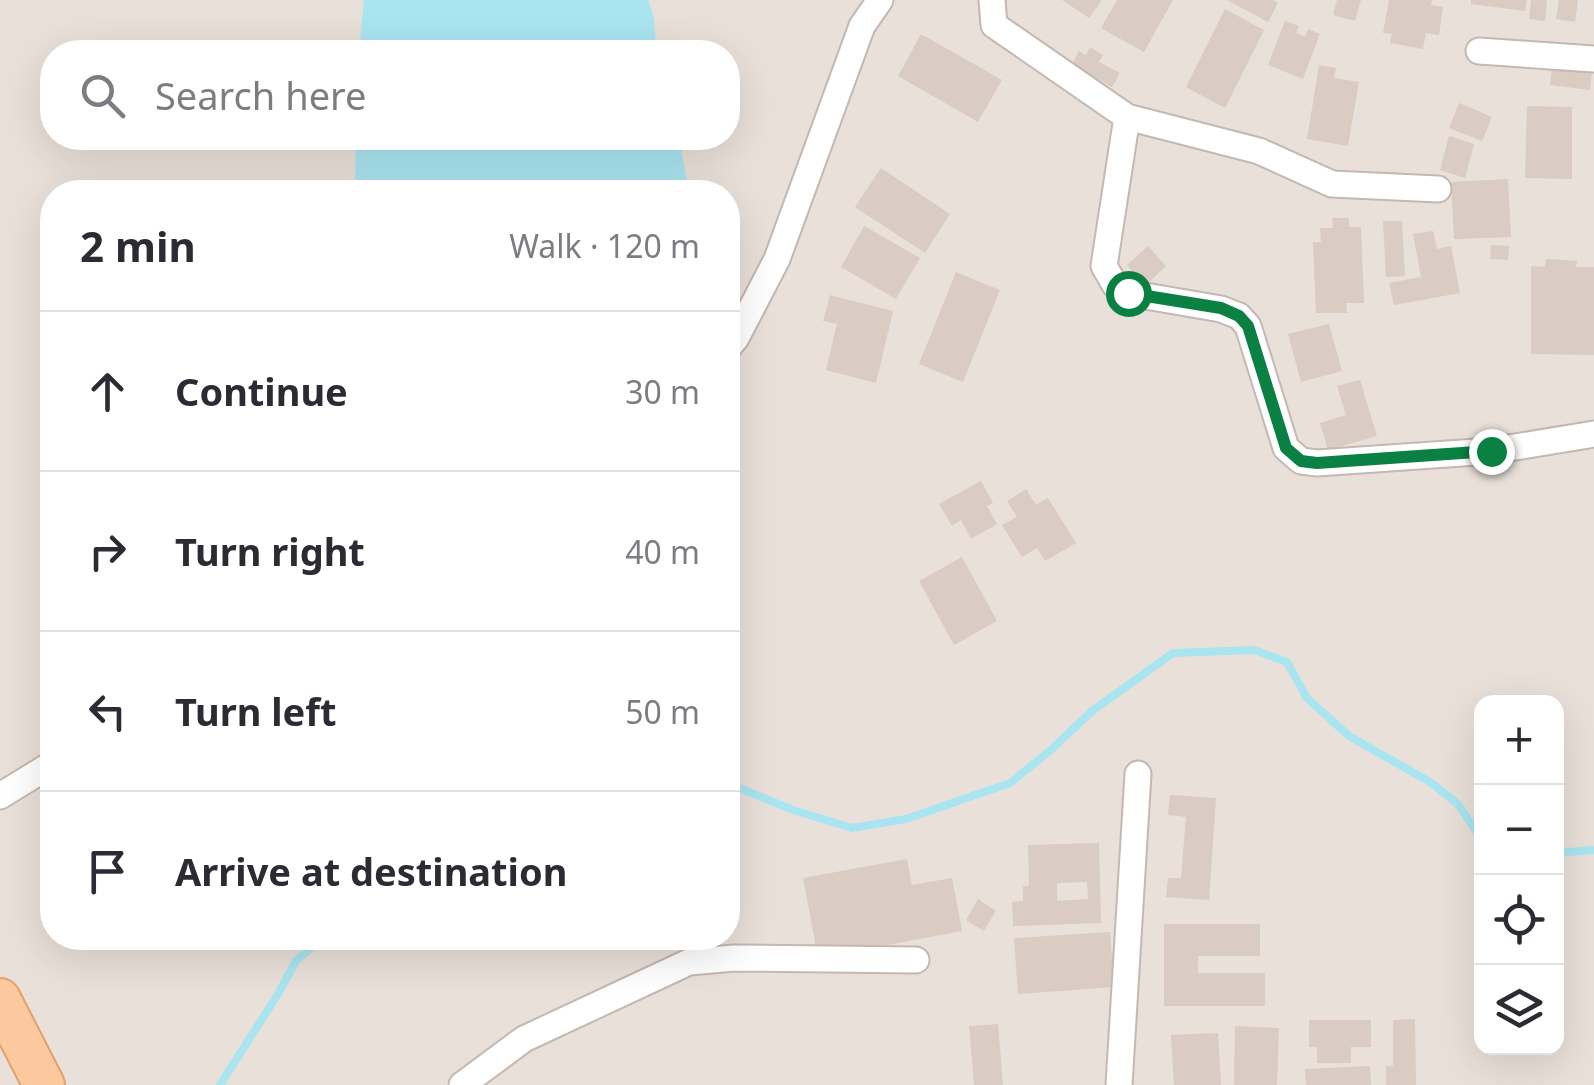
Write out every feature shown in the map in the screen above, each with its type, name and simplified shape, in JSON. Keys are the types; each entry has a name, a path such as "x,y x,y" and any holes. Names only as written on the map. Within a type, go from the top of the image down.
{"main road":[{"path":"4,1014 44,1085"}],"street":[{"path":"740,330 776,259 862,26 880,0"},
{"path":"992,0 994,25 1127,116 1259,150 1332,184 1438,189"},
{"path":"1479,51 1594,59"},
{"path":"1127,116 1104,266 1116,285 1128,293 1221,308 1239,316 1248,326 1286,448 1301,461 1491,451 1594,434"},
{"path":"0,796 40,771"},
{"path":"1119,1085 1138,774"},
{"path":"462,1085 524,1039 689,962 734,958 916,960"}],"shaded area":[{"path":"0,0 1594,0 1594,1085 0,1085"}],"water":[{"path":"364,0 648,0 656,40 360,40"},
{"path":"356,150 681,150 687,180 355,180"}],"building":[{"path":"1062,0 1102,0 1089,18"},
{"path":"1117,0 1173,0 1144,52 1101,28"},
{"path":"1227,0 1273,0 1278,3 1268,22"},
{"path":"1337,0 1361,0 1355,21 1333,15"},
{"path":"1389,0 1432,0 1431,5 1443,7 1439,35 1426,33 1423,49 1390,43 1392,34 1383,33"},
{"path":"1471,0 1527,0 1525,11 1471,4"},
{"path":"1531,0 1547,0 1545,21 1529,19"},
{"path":"1559,0 1578,0 1575,22 1556,19"},
{"path":"1225,9 1264,30 1225,108 1186,87"},
{"path":"1285,21 1299,26 1296,33 1305,37 1308,29 1320,34 1303,79 1268,65"},
{"path":"921,34 1002,80 978,122 898,76"},
{"path":"1090,47 1103,55 1099,62 1120,73 1112,87 1072,64 1079,51 1086,55"},
{"path":"1319,65 1336,68 1334,78 1359,82 1348,146 1307,139"},
{"path":"1552,69 1592,73 1590,90 1550,85"},
{"path":"1459,103 1492,117 1482,141 1449,128"},
{"path":"1527,106 1572,107 1572,179 1525,178"},
{"path":"1449,136 1474,144 1465,178 1440,170"},
{"path":"881,168 950,214 925,253 855,207"},
{"path":"1508,179 1511,237 1454,239 1451,182"},
{"path":"1332,218 1349,218 1349,227 1361,227 1364,303 1346,303 1347,313 1316,313 1313,242 1321,242 1320,228 1333,228"},
{"path":"1383,221 1402,221 1405,276 1386,277"},
{"path":"864,226 920,258 896,299 841,267"},
{"path":"1433,231 1437,249 1451,246 1460,293 1394,305 1389,283 1421,277 1413,234"},
{"path":"1491,245 1509,246 1508,260 1490,259"},
{"path":"1148,246 1166,266 1145,286 1127,265"},
{"path":"1546,259 1577,261 1576,267 1594,267 1594,355 1531,354 1531,266 1545,267"},
{"path":"956,272 1000,290 963,382 919,364"},
{"path":"830,295 893,311 876,383 826,370 837,324 823,321"},
{"path":"1329,324 1342,371 1301,382 1288,334"},
{"path":"1360,380 1377,436 1328,450 1320,423 1346,415 1337,386"},
{"path":"981,481 993,503 987,506 997,524 971,539 961,520 952,526 939,504"},
{"path":"1026,489 1036,505 1048,498 1076,543 1045,561 1037,548 1022,557 1002,525 1017,517 1007,501"},
{"path":"962,557 997,621 954,645 919,581"},
{"path":"1170,795 1216,798 1209,900 1166,897 1168,878 1181,878 1186,817 1168,815"},
{"path":"1099,843 1101,923 1013,926 1012,902 1023,901 1023,886 1029,886 1028,845","holes":["1087,882 1088,899 1057,901 1057,883"]},
{"path":"907,859 912,885 952,878 962,931 818,958 803,878"},
{"path":"978,899 996,911 984,931 966,920"},
{"path":"1164,924 1260,924 1260,956 1198,956 1198,973 1265,973 1265,1006 1164,1006"},
{"path":"1110,932 1114,987 1018,994 1014,938"},
{"path":"1415,1019 1416,1085 1386,1085 1386,1066 1393,1066 1393,1020"},
{"path":"1309,1020 1371,1020 1371,1047 1351,1047 1351,1063 1317,1063 1317,1047 1309,1047"},
{"path":"998,1024 1003,1085 974,1085 969,1026"},
{"path":"1235,1026 1279,1028 1277,1085 1234,1085"},
{"path":"1218,1033 1221,1085 1174,1085 1171,1035"},
{"path":"1370,1066 1371,1085 1306,1085 1305,1069"}],"waterway":[{"path":"740,788 852,828 906,819 1010,783 1092,711 1173,653 1254,650 1287,662 1307,698 1349,736 1430,782 1458,804 1474,828"},
{"path":"1564,852 1594,850"},
{"path":"220,1085 296,961 308,950"}],"route":[{"path":"1128,293 1221,308 1239,316 1248,326 1286,448 1301,461 1491,451"}]}
